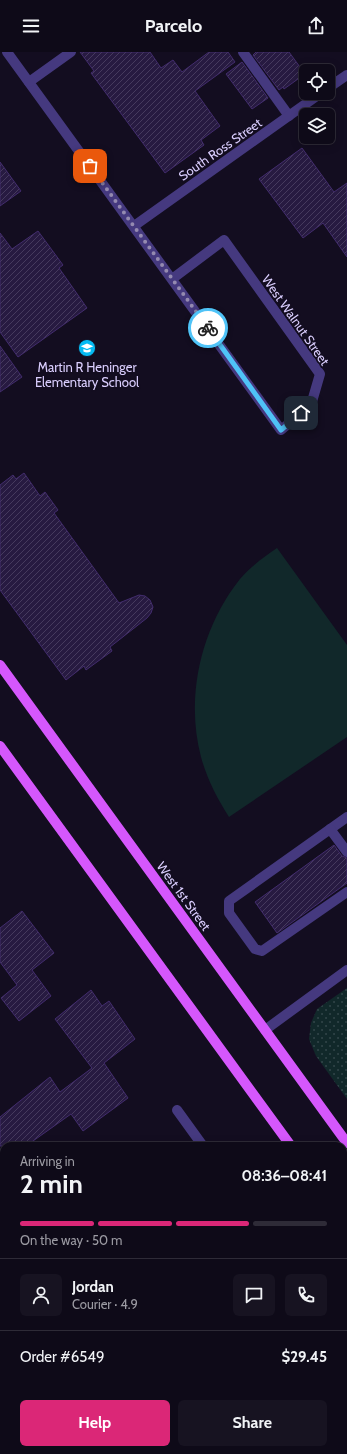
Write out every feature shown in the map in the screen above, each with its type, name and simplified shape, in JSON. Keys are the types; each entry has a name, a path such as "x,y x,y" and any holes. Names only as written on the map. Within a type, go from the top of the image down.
{"main road":[{"name":"West 1st Street","path":"0,665 346,1142"},
{"path":"0,746 288,1142"}],"street":[{"name":"West Walnut Street","path":"7,52 281,430 311,405 320,374 224,240 172,279"},
{"path":"29,82 71,52"},
{"path":"243,52 290,116"},
{"path":"335,83 347,75"},
{"name":"South Ross Street","path":"134,226 312,100"},
{"path":"347,817 229,901 229,913 255,949 262,951 347,892"},
{"path":"330,829 347,852"},
{"path":"265,1030 347,970"},
{"path":"177,1110 200,1142"}],"green space":[{"path":"277,548 347,645 347,737 229,817 209,781 201,757 196,734 196,687 200,664 206,641 226,598 248,570"},
{"path":"347,988 347,1099 316,1056 309,1039 311,1023 317,1009"}],"building":[{"path":"80,52 150,52 161,68 173,60 182,72 209,52 228,52 235,62 195,91 220,126 201,140 204,145 165,173 91,73 94,71"},
{"path":"256,52 289,52 299,66 299,78 284,89 283,87 279,90 253,55"},
{"path":"242,62 268,98 252,109 226,74"},
{"path":"302,148 334,192 347,183 347,257 323,223 303,238 259,179"},
{"path":"0,162 21,191 0,206"},
{"path":"38,231 63,265 59,268 87,308 18,357 0,332 0,233 12,249"},
{"path":"0,346 22,377 0,392"},
{"path":"24,473 40,496 45,492 58,510 54,513 119,603 139,595 145,596 150,600 153,607 147,618 110,647 112,651 86,670 84,666 66,680 0,590 0,485 13,475 16,479"},
{"path":"334,845 342,856 347,858 347,883 277,933 255,902"},
{"path":"22,911 54,953 32,970 51,996 19,1021 1,998 17,985 0,962 0,928"},
{"path":"91,990 102,1006 109,1001 135,1039 104,1063 128,1098 83,1131 71,1114 32,1142 0,1142 0,1117 50,1077 60,1092 92,1068 55,1019"}],"way so far":[{"path":"90,166 208,328"}],"place":[{"name":"Martin R Heninger Elementary School","path":"87,348"}],"route":[{"path":"208,328 281,430 301,413"}]}
